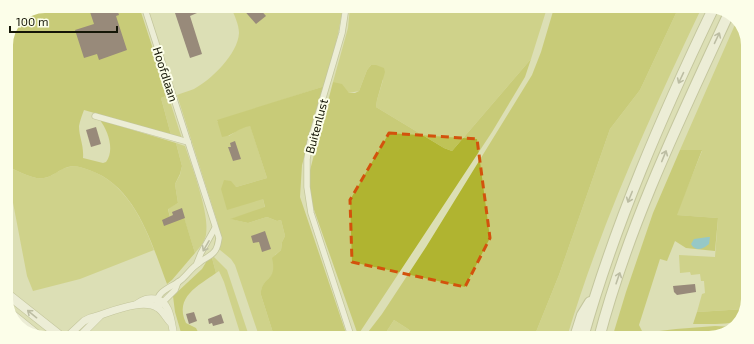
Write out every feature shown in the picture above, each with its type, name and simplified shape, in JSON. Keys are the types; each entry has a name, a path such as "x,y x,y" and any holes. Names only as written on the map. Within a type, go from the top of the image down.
{"highway":[{"path":"578,331 598,288 627,204 673,94 711,13"},
{"path":"601,331 605,315 648,193 674,132 726,18"},
{"path":"585,331 586,315"}],"main road":[{"path":"13,299 54,331"}],"street":[{"name":"Hoofdlaan","path":"146,13 219,238 218,246 214,252 197,264 178,282 170,286 159,303"},
{"name":"Buitenlust","path":"345,13 342,33 310,142 307,159 307,187 311,213 349,331"},
{"path":"95,116 188,142"},
{"name":"Hoofdlaan","path":"197,264 201,253 215,228"},
{"path":"73,331 84,321 90,318 137,304 151,305 159,303 170,322 173,331"},
{"path":"85,331 102,315"}],"highlighted area":[{"path":"389,133 477,139 490,238 465,287 352,262 350,200"}],"shaded area":[{"path":"41,13 141,13 168,95 161,98 171,135 84,110 79,124 83,158 103,163 106,162 109,157 110,146 108,135 100,120 176,143 182,166 175,184 178,203 168,209 171,222 184,217 195,253 167,284 155,251 140,217 119,189 105,178 89,170 73,166 65,168 44,178 35,178 13,169 13,43 16,31 20,25 29,17"},
{"path":"233,13 342,13 325,86 217,121 229,136 241,128 250,125 267,178 236,187 222,183 263,199 265,208 231,219 248,223 267,217 277,221 281,220 285,236 282,242 281,250 275,255 273,273 261,291 272,331 257,331 235,265 231,259 214,245 218,224 177,95 201,85 229,58 234,49 239,33"},
{"path":"349,13 545,13 531,59 452,151 444,148 376,107 383,80 371,65 367,70 359,91 349,93 333,82 348,28"},
{"path":"553,13 676,13 640,90 610,129 559,275 536,331 410,331 394,320 387,331 369,331 382,314 426,247 532,75 541,52"},
{"path":"676,13 699,13 645,130 611,212 580,295 569,331 536,331 559,275 610,129 640,90"},
{"path":"735,25 741,43 741,299 739,309 697,312 702,294 705,293 704,281 701,281 700,274 691,275 690,272 680,273 679,255 715,257 718,218 676,215 702,151 680,150"},
{"path":"531,59 525,77 492,132 361,331 357,331 312,204 309,186 309,174 333,82 342,84 349,93 355,93 359,91 367,70 371,65 384,68 385,72 376,107 444,148 452,151"},
{"path":"325,86 302,165 300,197 345,331 272,331 261,295 261,289 273,272 272,258 281,250 282,242 285,236 281,220 277,221 267,217 248,223 230,219 265,207 263,199 227,210 221,189 224,180 231,181 236,187 267,178 250,126 222,137 217,120"},
{"path":"168,95 182,139 171,135 161,98"},
{"path":"176,143 185,146 200,190 207,226 203,243 195,253 184,218 171,222 168,208 178,203 175,184 180,175 182,166"},
{"path":"680,150 702,150 677,215 718,218 715,251 686,248 675,241 667,261 660,259 639,325 642,331 614,331 626,292 653,213"},
{"path":"74,166 87,169 101,176 112,183 130,202 144,226 154,250 80,279 33,291 27,276 13,203 13,169 35,178 44,178 63,169"},
{"path":"211,254 227,270 247,331 239,331 224,282 219,271 216,273"},
{"path":"211,254 216,273 190,293 185,299 183,306 183,314 186,323 196,328 198,331 181,331 175,312 173,296 202,269"},
{"path":"739,309 736,317 730,323 718,324 693,324 697,312"},
{"path":"394,320 410,331 387,331"},
{"path":"726,327 713,331 660,331 676,329"}],"water":[{"path":"710,237 709,244 703,248 695,248 691,244 694,239"}],"building":[{"path":"90,13 118,13 119,15 116,16 127,50 99,60 97,54 84,58 75,30 94,24"},
{"path":"175,13 197,13 190,16 202,54 190,58"},
{"path":"246,13 263,13 266,16 256,24"},
{"path":"96,127 101,144 91,147 86,130"},
{"path":"235,141 241,159 233,161 228,147 231,147 230,143"},
{"path":"182,208 185,218 164,226 162,220 173,215 172,212"},
{"path":"265,231 271,249 262,252 259,242 253,243 251,236"},
{"path":"695,284 696,292 677,295 674,292 673,286"},
{"path":"194,312 197,321 189,324 186,314"},
{"path":"221,314 224,323 213,326 212,323 209,324 208,319"}]}
